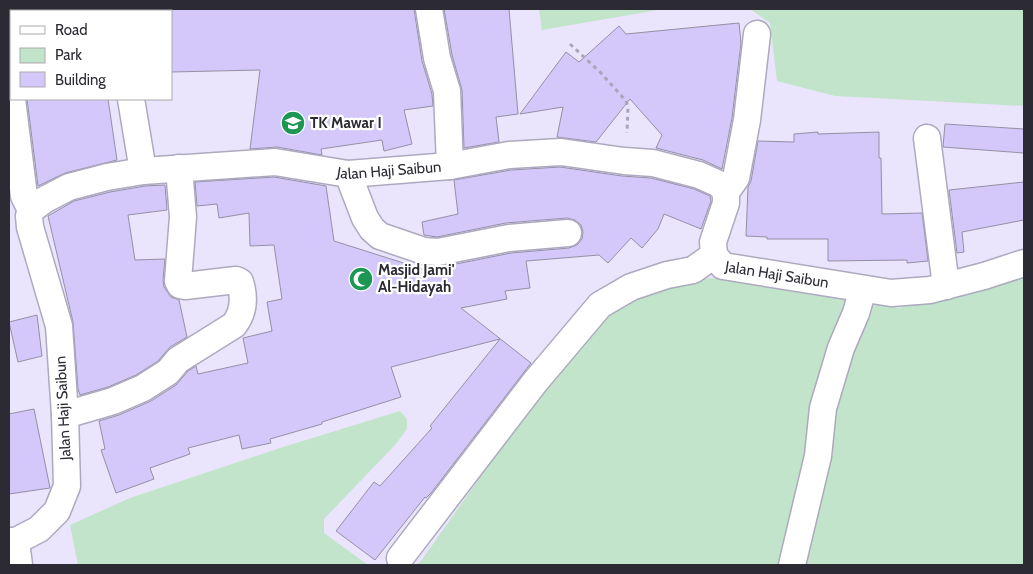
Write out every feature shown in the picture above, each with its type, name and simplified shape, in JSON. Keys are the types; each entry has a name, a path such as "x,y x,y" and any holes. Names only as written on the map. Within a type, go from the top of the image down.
{"street":[{"path":"429,9 437,58 446,91 450,166"},
{"path":"726,192 736,178 748,120 757,34"},
{"path":"12,100 24,196 23,216"},
{"path":"131,100 143,171"},
{"path":"927,138 946,286"},
{"name":"Jalan Haji Saibun","path":"15,549 39,529 57,510 66,486 65,415 59,326 30,227 23,216 44,200 69,187 107,177 179,168 275,162 348,174 450,166 508,155 561,152 653,163 699,175 720,184 726,192 726,203 713,242 714,256 723,266 863,289 899,292 930,290 1024,263"},
{"path":"65,415 113,401 143,388 168,372 178,360 234,325 240,316 244,301 240,282 236,280 185,286 178,281 184,217 179,168"},
{"path":"348,174 365,218 372,229 380,236 424,251 438,252 509,238 568,233"},
{"path":"400,558 535,382 600,305 631,287 667,275 693,270 714,256"},
{"path":"792,565 818,456 823,408 841,348 856,313 863,289"}],"path":[{"path":"570,44 617,90 628,107 624,161"}],"green space":[{"path":"539,9 664,9 542,30"},
{"path":"750,9 1024,9 1024,106 835,96 777,81 770,23"},
{"path":"1024,273 1024,565 416,565 421,561 599,309 633,289 710,278 850,292 899,308"},
{"path":"400,411 407,419 407,429 395,445 324,519 324,533 368,565 78,565 70,525 130,498 280,448"}],"building":[{"path":"414,9 422,61 432,94 433,106 404,110 412,144 384,151 382,140 321,149 322,155 277,147 250,149 260,70 172,72 171,10"},
{"path":"444,9 509,9 518,114 496,117 499,142 464,148 462,90 452,55"},
{"path":"739,23 741,43 732,118 722,169 703,160 656,148 662,135 630,99 596,142 557,137 563,107 520,114 566,52 579,62 619,26 626,34"},
{"path":"27,100 108,100 117,160 65,173 38,186"},
{"path":"945,124 1024,129 1024,153 943,147"},
{"path":"818,132 818,134 879,132 882,214 922,213 928,261 907,263 907,260 828,261 828,239 767,239 767,237 746,236 748,187 751,181 758,141 794,142 794,134"},
{"path":"560,167 651,178 694,189 710,196 711,201 701,229 664,214 658,229 642,248 631,238 608,263 599,255 526,261 530,288 505,291 507,299 461,308 531,363 431,493 425,497 375,560 336,531 374,482 380,486 432,428 430,426 500,339 391,367 401,397 322,422 322,424 270,439 271,443 242,449 239,435 188,448 190,454 150,468 154,479 116,493 101,450 105,449 99,421 119,415 151,401 176,385 188,371 196,366 198,374 248,363 243,338 272,331 267,302 282,299 274,245 250,246 249,213 219,218 217,204 197,206 195,182 274,177 326,186 334,241 432,272 430,266 441,267 511,253 569,248 577,245 582,239 581,225 575,220 567,218 506,223 437,237 424,235 422,222 458,214 454,180 511,170"},
{"path":"1024,182 1024,220 962,232 964,252 957,253 949,190"},
{"path":"165,185 167,210 128,215 135,260 165,259 164,287 171,297 179,300 187,337 170,347 158,361 136,375 108,387 80,395 73,322 48,216 74,201 110,192 145,186"},
{"path":"37,315 42,356 18,362 9,322"},
{"path":"34,409 50,488 9,494 9,414"}],"place":[{"name":"TK Mawar I","path":"293,123"},
{"name":"Masjid Jami' Al-Hidayah","path":"361,279"}]}
